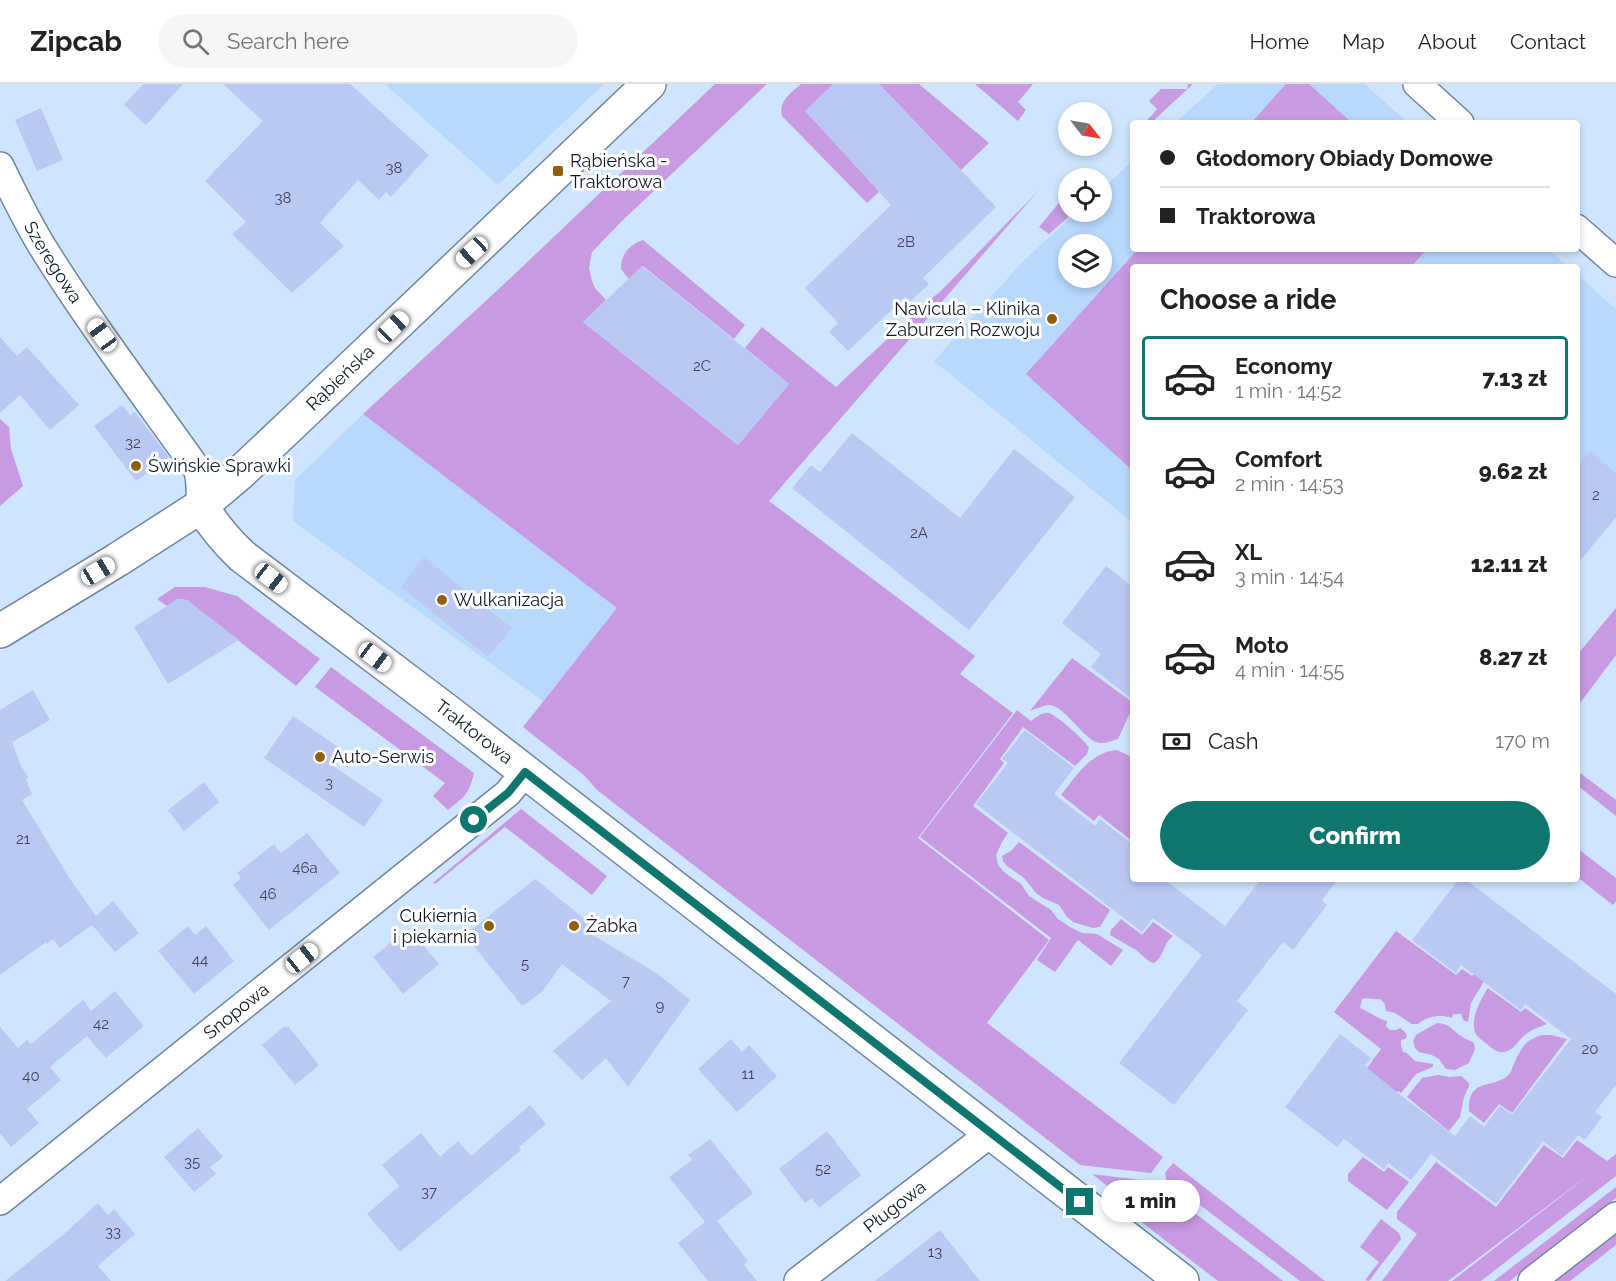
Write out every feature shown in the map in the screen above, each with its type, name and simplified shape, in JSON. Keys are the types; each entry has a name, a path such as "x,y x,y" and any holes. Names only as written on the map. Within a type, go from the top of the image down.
{"main road":[{"name":"Rąbieńska","path":"0,631 201,506 293,423 649,84"},
{"name":"Traktorowa","path":"201,506 213,525 242,556 1182,1281"}],"street":[{"path":"1416,84 1457,120"},
{"name":"Szeregowa","path":"0,166 28,221 89,318 197,469 200,477 201,506"},
{"path":"1580,232 1616,263"},
{"name":"Snopowa","path":"0,1201 508,793 525,772"},
{"name":"Pługowa","path":"798,1281 991,1133"},
{"path":"1532,1281 1616,1216"}],"shaded area":[{"path":"385,84 604,84 498,185"},
{"path":"715,84 767,84 592,252 589,268 592,281 606,300 583,322 738,445 789,384 745,348 762,327 836,387 940,292 1038,191 769,501 975,656 960,674 1013,713 918,838 1049,940 987,1023 1163,1157 1151,1173 1080,1165 597,790 585,776 523,727 617,608 363,414"},
{"path":"801,84 833,84 879,192 867,203 782,116 784,102"},
{"path":"879,84 919,84 989,143 961,170"},
{"path":"975,84 1033,84 1018,102 1026,110 1018,121"},
{"path":"1188,84 1193,84 1154,120 1148,120 1157,109 1149,101 1161,89 1187,89"},
{"path":"1218,84 1365,84 1405,120 1178,120"},
{"path":"1286,84 1309,84 1349,120 1254,120"},
{"name":"Navicula – Klinika Zaburzeń Rozwoju","path":"1130,163 1130,252 1552,252 1566,264 1130,264 1130,520 934,361 1022,262 1066,222 1112,222 1112,180"},
{"path":"1058,204 1058,222 1063,222 1049,234 1039,227"},
{"path":"643,240 745,325 734,339 643,266 629,279 621,269 622,259 630,247"},
{"path":"1135,252 1424,252 1414,264 1130,264 1130,468 1026,374 1103,288 1112,288 1112,278"},
{"path":"1580,278 1616,309 1616,517 1580,561"},
{"path":"363,414 618,608 543,701 293,521 295,480"},
{"path":"0,419 9,427 11,449 23,486 0,506"},
{"path":"175,587 205,587 237,596 320,659 296,686 187,600 178,599 167,606 157,599"},
{"path":"1616,608 1616,655 1580,703 1580,651"},
{"path":"1072,658 1130,701 1130,714 1118,739 1104,743 1090,738 1054,706 1048,705 1030,711"},
{"path":"331,667 474,773 468,791 462,798 448,810 433,796 445,783 315,687"},
{"path":"1017,710 1031,721 1044,713 1049,713 1070,728 1087,745 1089,748 1087,754 1075,766 1023,727 1000,759 1004,763 973,806 1008,833 996,855 998,865 1021,884 1029,896 1051,910 1058,919 1082,933 1097,934 1123,950 1111,966 1078,940 1055,972 1037,960 1051,938 920,837"},
{"path":"1117,750 1130,756 1130,839 1099,815 1094,821 1061,795 1085,766 1099,755"},
{"path":"1580,773 1616,800 1616,816 1580,787"},
{"path":"521,809 607,876 592,895 505,827 435,884 433,883"},
{"path":"1019,842 1110,910 1100,927 1093,928 1073,922 1059,905 1036,893 1024,878 1007,866 1002,856 1011,851"},
{"path":"1580,850 1616,878 1616,901 1613,905 1580,879"},
{"path":"1121,919 1142,935 1153,922 1173,936 1154,963 1110,935 1111,930"},
{"path":"1396,931 1456,975 1462,969 1472,976 1477,971 1486,978 1471,1003 1468,1022 1463,1020 1461,1014 1453,1014 1452,1018 1434,1016 1418,1024 1412,1024 1395,1013 1386,1011 1385,1004 1380,999 1362,999 1360,1008 1387,1021 1386,1026 1390,1030 1400,1028 1405,1032 1407,1036 1401,1040 1403,1052 1415,1061 1433,1064 1433,1067 1416,1074 1401,1093 1398,1091 1395,1095 1365,1071 1381,1049 1334,1012"},
{"path":"1488,988 1521,1012 1525,1008 1547,1024 1528,1032 1508,1051 1500,1052 1493,1049 1477,1036 1474,1027 1477,1009"},
{"path":"1437,1023 1449,1027 1474,1043 1475,1049 1469,1063 1455,1070 1446,1069 1439,1059 1419,1052 1415,1048 1413,1041 1416,1035"},
{"path":"1542,1035 1567,1039 1512,1113 1499,1104 1484,1123 1469,1111 1473,1092 1484,1085 1504,1078 1511,1072 1524,1045 1531,1039"},
{"path":"1438,1075 1461,1076 1469,1083 1460,1117 1449,1131 1407,1097 1422,1078"},
{"path":"1577,1140 1607,1161 1616,1154 1616,1176 1481,1281 1452,1281 1598,1168 1448,1281 1382,1281 1417,1234 1397,1219 1397,1212 1436,1162 1496,1207 1544,1145 1563,1158"},
{"path":"1363,1157 1384,1172 1388,1167 1409,1182 1387,1210 1348,1181 1348,1174"},
{"path":"1173,1163 1325,1281 1300,1281 1166,1179 1165,1173"},
{"path":"1092,1174 1148,1181 1130,1204"},
{"path":"1154,1187 1161,1187 1283,1281 1218,1281 1140,1221 1145,1215 1138,1209"},
{"path":"1616,1187 1616,1198 1510,1281 1494,1281"},
{"path":"1381,1219 1399,1233 1401,1239 1369,1281 1365,1280 1379,1262 1360,1247"},
{"path":"1616,1235 1616,1245 1570,1281 1556,1281"}],"building":[{"path":"143,84 183,84 146,125 124,105"},
{"path":"223,84 350,84 429,155 391,197 386,192 379,200 358,180 320,223 344,246 292,293 232,234 246,222 205,181 263,121"},
{"path":"833,84 879,84 996,207 923,278 929,284 910,302 905,297 848,351 829,332 838,323 805,288 891,205 805,111"},
{"path":"41,108 63,160 37,171 15,120"},
{"path":"642,266 789,384 738,445 583,322"},
{"path":"0,337 17,356 27,347 79,405 50,430 20,395 0,413"},
{"path":"122,405 130,415 135,412 169,457 136,481 94,426"},
{"path":"852,433 960,518 1014,449 1075,497 969,630 792,488 811,465 820,472"},
{"path":"1590,451 1616,473 1616,517 1580,560 1580,463"},
{"path":"424,557 512,628 488,657 401,587"},
{"path":"1106,566 1130,584 1130,697 1091,667 1101,654 1062,623"},
{"path":"178,599 187,600 239,640 168,684 134,627"},
{"path":"33,690 50,720 12,742 28,777 26,779 32,794 22,800 70,879 96,916 113,901 139,933 115,952 92,925 60,948 53,939 47,944 46,942 0,975 0,710"},
{"path":"293,716 344,751 333,766 383,800 364,827 264,758"},
{"path":"1025,730 1074,768 1054,794 1095,826 1100,819 1130,842 1130,882 1168,882 1225,926 1259,882 1336,882 1322,900 1327,905 1293,950 1283,942 1237,1001 1248,1010 1174,1105 1119,1063 1202,955 1153,918 1142,932 976,804 1008,763 1002,759"},
{"path":"204,782 219,802 184,831 168,810"},
{"path":"307,833 340,873 269,930 233,885 241,878 237,873 274,844 281,853"},
{"path":"535,879 591,924 586,931 658,974 690,1000 628,1087 606,1058 582,1080 553,1051 611,1001 562,964 542,992 522,1006 465,935"},
{"path":"1457,882 1469,882 1616,994 1616,1085 1595,1112 1602,1117 1585,1140 1578,1135 1562,1156 1543,1141 1496,1204 1431,1154 1411,1180 1388,1163 1384,1169 1344,1139 1337,1147 1285,1107 1340,1034 1371,1058 1365,1066 1455,1136 1470,1116 1484,1127 1500,1106 1512,1115 1571,1039 1525,1004 1521,1010 1461,965 1456,973 1412,940"},
{"path":"188,926 195,935 206,926 234,961 194,994 158,951"},
{"path":"409,928 439,964 403,994 373,957"},
{"path":"115,991 144,1026 106,1058 87,1036 50,1067 61,1080 27,1109 39,1123 11,1147 0,1133 0,1027 18,1048 27,1040 31,1044 83,1000 91,1011"},
{"path":"285,1026 286,1028 288,1026 319,1065 295,1085 262,1045"},
{"path":"731,1039 742,1052 749,1045 777,1076 737,1112 698,1069"},
{"path":"530,1105 546,1124 519,1147 521,1150 400,1252 367,1214 399,1186 382,1165 421,1133 440,1157 458,1141 471,1156"},
{"path":"198,1128 223,1157 210,1167 216,1174 194,1192 164,1157"},
{"path":"827,1131 861,1175 819,1208 812,1198 805,1203 779,1169"},
{"path":"710,1139 753,1193 717,1221 748,1261 744,1265 757,1281 708,1281 678,1243 705,1222 669,1177 692,1160 688,1155"},
{"path":"98,1203 108,1215 114,1209 135,1234 98,1266 111,1281 5,1281 65,1233"},
{"path":"940,1230 980,1281 875,1281"}],"place":[{"name":"Rąbieńska - Traktorowa","path":"558,171"},
{"name":"Navicula – Klinika Zaburzeń Rozwoju","path":"1052,319"},
{"name":"Świńskie Sprawki","path":"136,466"},
{"name":"Wulkanizacja","path":"442,600"},
{"name":"Auto-Serwis","path":"320,757"},
{"name":"Cukiernia i piekarnia","path":"489,926"},
{"name":"Żabka","path":"574,926"}],"route":[{"path":"474,820 508,793 525,772 1080,1202"}]}
